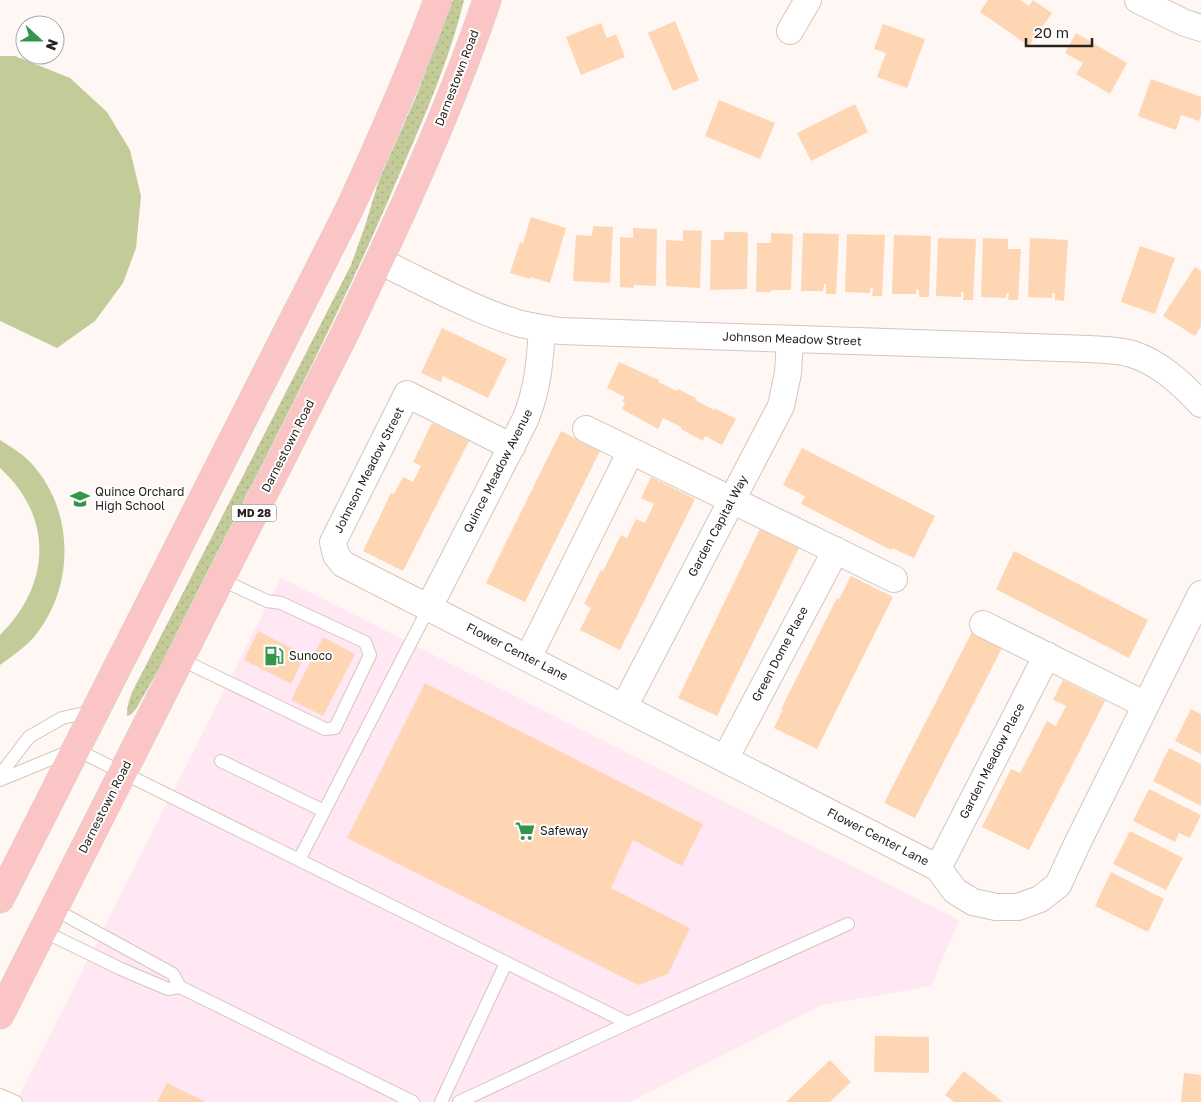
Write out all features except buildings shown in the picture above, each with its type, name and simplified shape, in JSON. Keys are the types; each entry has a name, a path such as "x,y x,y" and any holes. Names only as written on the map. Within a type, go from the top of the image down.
{"main road":[{"path":"0,899 348,212 416,60 438,0"},
{"name":"Darnestown Road","path":"0,1015 340,344 380,261 437,129 486,0"}],"street":[{"path":"790,31 808,0"},
{"path":"1138,0 1201,28"},
{"name":"Johnson Meadow Street","path":"380,261 487,312 522,324 542,328 560,331 1089,349 1130,353 1159,366 1201,404"},
{"name":"Quince Meadow Avenue","path":"429,607 512,447 533,400 538,375 542,328"},
{"name":"Garden Capital Way","path":"624,707 781,406 788,373 790,339"},
{"name":"Johnson Meadow Street","path":"429,607 343,564 336,555 333,542 407,394 512,447"},
{"path":"586,429 894,579"},
{"path":"528,658 631,451"},
{"name":"Green Dome Place","path":"725,759 836,550"},
{"name":"Flower Center Lane","path":"429,607 938,868 955,891 973,902 996,907 1018,907 1040,899 1058,885 1201,594"},
{"path":"984,624 1146,704"},
{"name":"Garden Meadow Place","path":"938,868 1047,655"}],"lane":[{"path":"180,659 326,729 335,728 370,655 365,642 281,603 267,601 220,579"},
{"path":"299,860 429,607"},
{"path":"0,775 29,737 62,718 94,711"},
{"path":"0,780 75,749 122,774 628,1023"},
{"path":"221,760 324,811"},
{"path":"48,920 137,976 168,989 180,987"},
{"path":"48,920 173,974 180,987 413,1102"},
{"path":"459,1102 628,1023 848,924"},
{"path":"441,1102 506,963"},
{"path":"0,1095 16,1102"}],"shaded area":[{"path":"281,578 959,920 931,986 822,1005 630,1102 16,1102"}],"green space":[{"path":"453,0 464,0 449,52 420,127 362,260 306,377 160,667 136,709 127,716 128,704 135,686 351,265 379,180 415,99"},
{"path":"0,56 15,56 15,65 38,65 70,78 107,112 130,150 141,196 136,248 123,283 95,321 57,348 0,321"},
{"path":"0,440 28,459 45,481 55,500 61,521 64,564 60,586 53,607 42,626 23,648 0,665 0,635 17,615 29,595 37,573 39,551 37,529 30,508 18,487 0,468"}],"place":[{"name":"Quince Orchard High School","path":"80,499"},
{"name":"Sunoco","path":"274,656"},
{"name":"Safeway","path":"525,831"}]}
